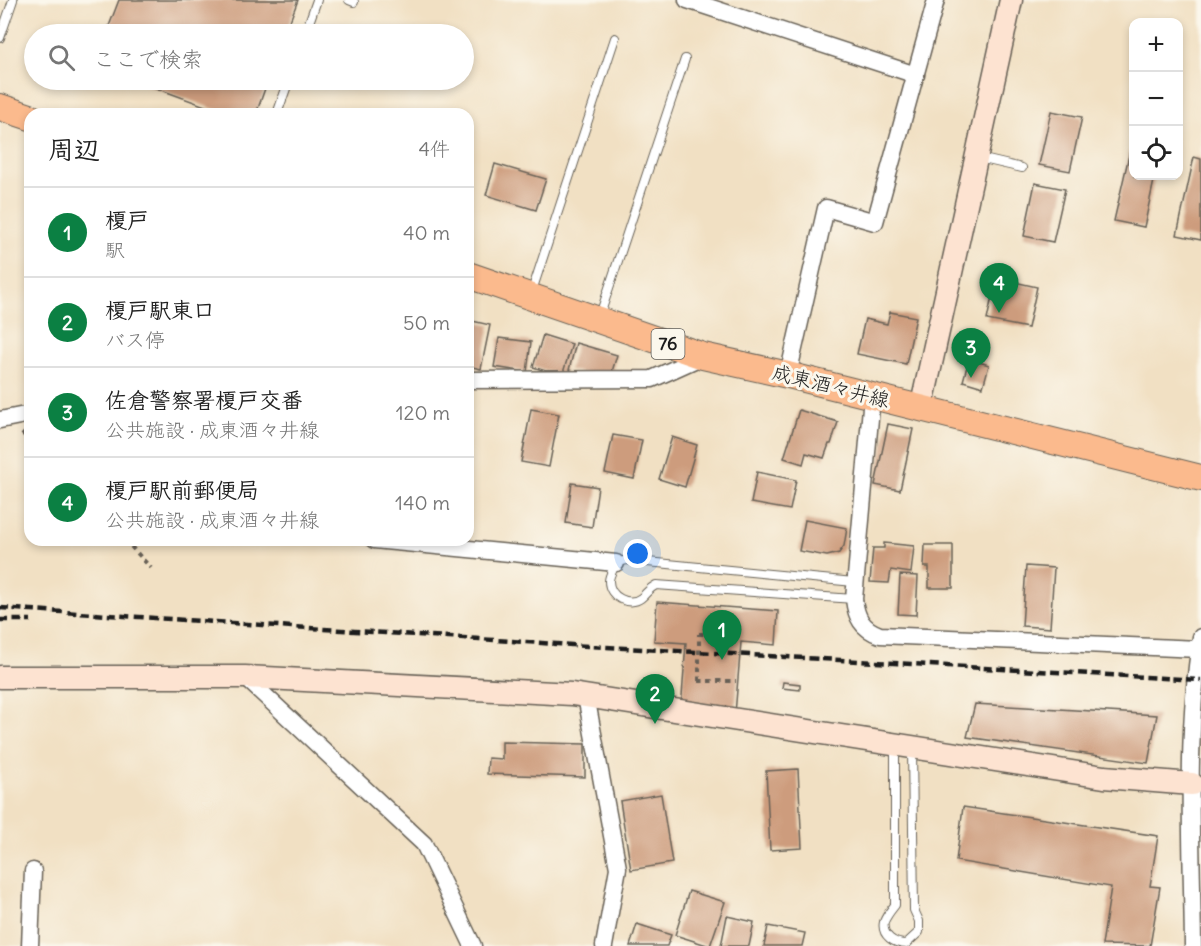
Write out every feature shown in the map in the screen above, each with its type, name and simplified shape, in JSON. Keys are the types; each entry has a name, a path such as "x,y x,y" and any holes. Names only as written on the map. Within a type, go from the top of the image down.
{"main road":[{"path":"0,107 24,115"},
{"name":"成東酒々井線","path":"474,277 703,356 1201,478"}],"street":[{"path":"687,0 916,75"},
{"path":"788,375 826,208 875,222 936,0"},
{"path":"921,409 1011,0"},
{"path":"474,380 652,379 703,356"},
{"path":"872,396 854,591 855,614 872,632 880,635 1200,643 1194,680 1192,784 1195,945"},
{"path":"0,420 24,415"},
{"path":"437,546 616,563"},
{"path":"0,677 245,677 586,696 1104,777 1192,784"},
{"path":"245,677 424,844 472,946"},
{"path":"586,696 618,868 604,946"},
{"path":"30,946 33,871"}],"lane":[{"path":"0,38 13,0"},
{"path":"309,24 317,0"},
{"path":"530,296 615,38"},
{"path":"598,320 685,59"},
{"path":"279,108 285,90"},
{"path":"976,158 1022,168"},
{"path":"627,560 854,591 656,585 641,598 630,602 620,600 611,590 609,580 616,563 627,560"},
{"path":"903,746 914,910 919,921 919,932 906,944 898,944 884,930 885,921 895,905 903,746"}],"path":[{"path":"131,546 151,568"},
{"path":"736,681 699,681 699,634 737,634"}],"building":[{"path":"119,0 298,0 289,24 110,24"},
{"path":"161,90 264,90 258,108 211,108"},
{"path":"1051,111 1082,117 1070,171 1039,165"},
{"path":"1129,155 1129,180 1154,180 1144,227 1114,221"},
{"path":"1194,157 1201,159 1201,240 1177,235"},
{"path":"495,164 546,179 536,210 486,195"},
{"path":"1035,183 1065,189 1053,242 1024,236"},
{"path":"996,278 1037,287 1028,328 987,320"},
{"path":"890,312 916,317 906,364 857,354 865,319 887,324"},
{"path":"474,321 490,325 481,369 474,367"},
{"path":"543,335 572,344 562,376 533,367"},
{"path":"499,338 531,342 527,372 494,367"},
{"path":"576,343 617,355 611,375 587,374 569,370"},
{"path":"969,359 989,365 983,387 963,381"},
{"path":"531,409 559,414 549,467 521,462"},
{"path":"799,410 838,422 824,458 806,453 803,464 784,458"},
{"path":"888,424 913,429 900,490 875,485"},
{"path":"613,435 642,440 634,479 605,473"},
{"path":"672,437 697,445 685,487 659,479"},
{"path":"757,472 796,480 790,510 751,503"},
{"path":"572,483 598,487 592,527 566,523"},
{"path":"805,520 847,528 844,546 839,553 827,556 799,551"},
{"path":"884,543 914,546 911,573 891,570 889,583 870,582 873,548 884,548"},
{"path":"925,545 953,545 953,588 929,588 929,567 924,567"},
{"path":"1026,566 1054,568 1050,628 1022,626"},
{"path":"900,575 918,576 916,615 898,614"},
{"path":"657,602 778,611 776,645 741,642 735,714 681,710 686,643 654,641"},
{"path":"783,682 800,684 800,690 782,688"},
{"path":"975,704 1157,715 1148,763 967,737"},
{"path":"502,742 585,744 585,777 487,774 488,758 502,759"},
{"path":"798,769 802,848 770,850 766,771"},
{"path":"661,794 672,863 631,870 620,801"},
{"path":"963,807 1158,836 1150,886 1160,887 1150,946 1102,945 1111,887 956,861"},
{"path":"689,891 725,902 710,946 675,935"},
{"path":"727,916 754,922 749,946 721,946"},
{"path":"637,924 671,935 667,946 630,946"},
{"path":"768,926 805,933 802,946 764,946"}],"railway":[{"path":"0,608 572,645 1201,680"},
{"path":"0,620 31,620"}],"place":[{"name":"榎戸駅前郵便局","path":"999,313"},
{"name":"佐倉警察署榎戸交番","path":"971,378"},
{"name":"榎戸","path":"722,660"},
{"name":"榎戸駅東口","path":"655,724"}]}
